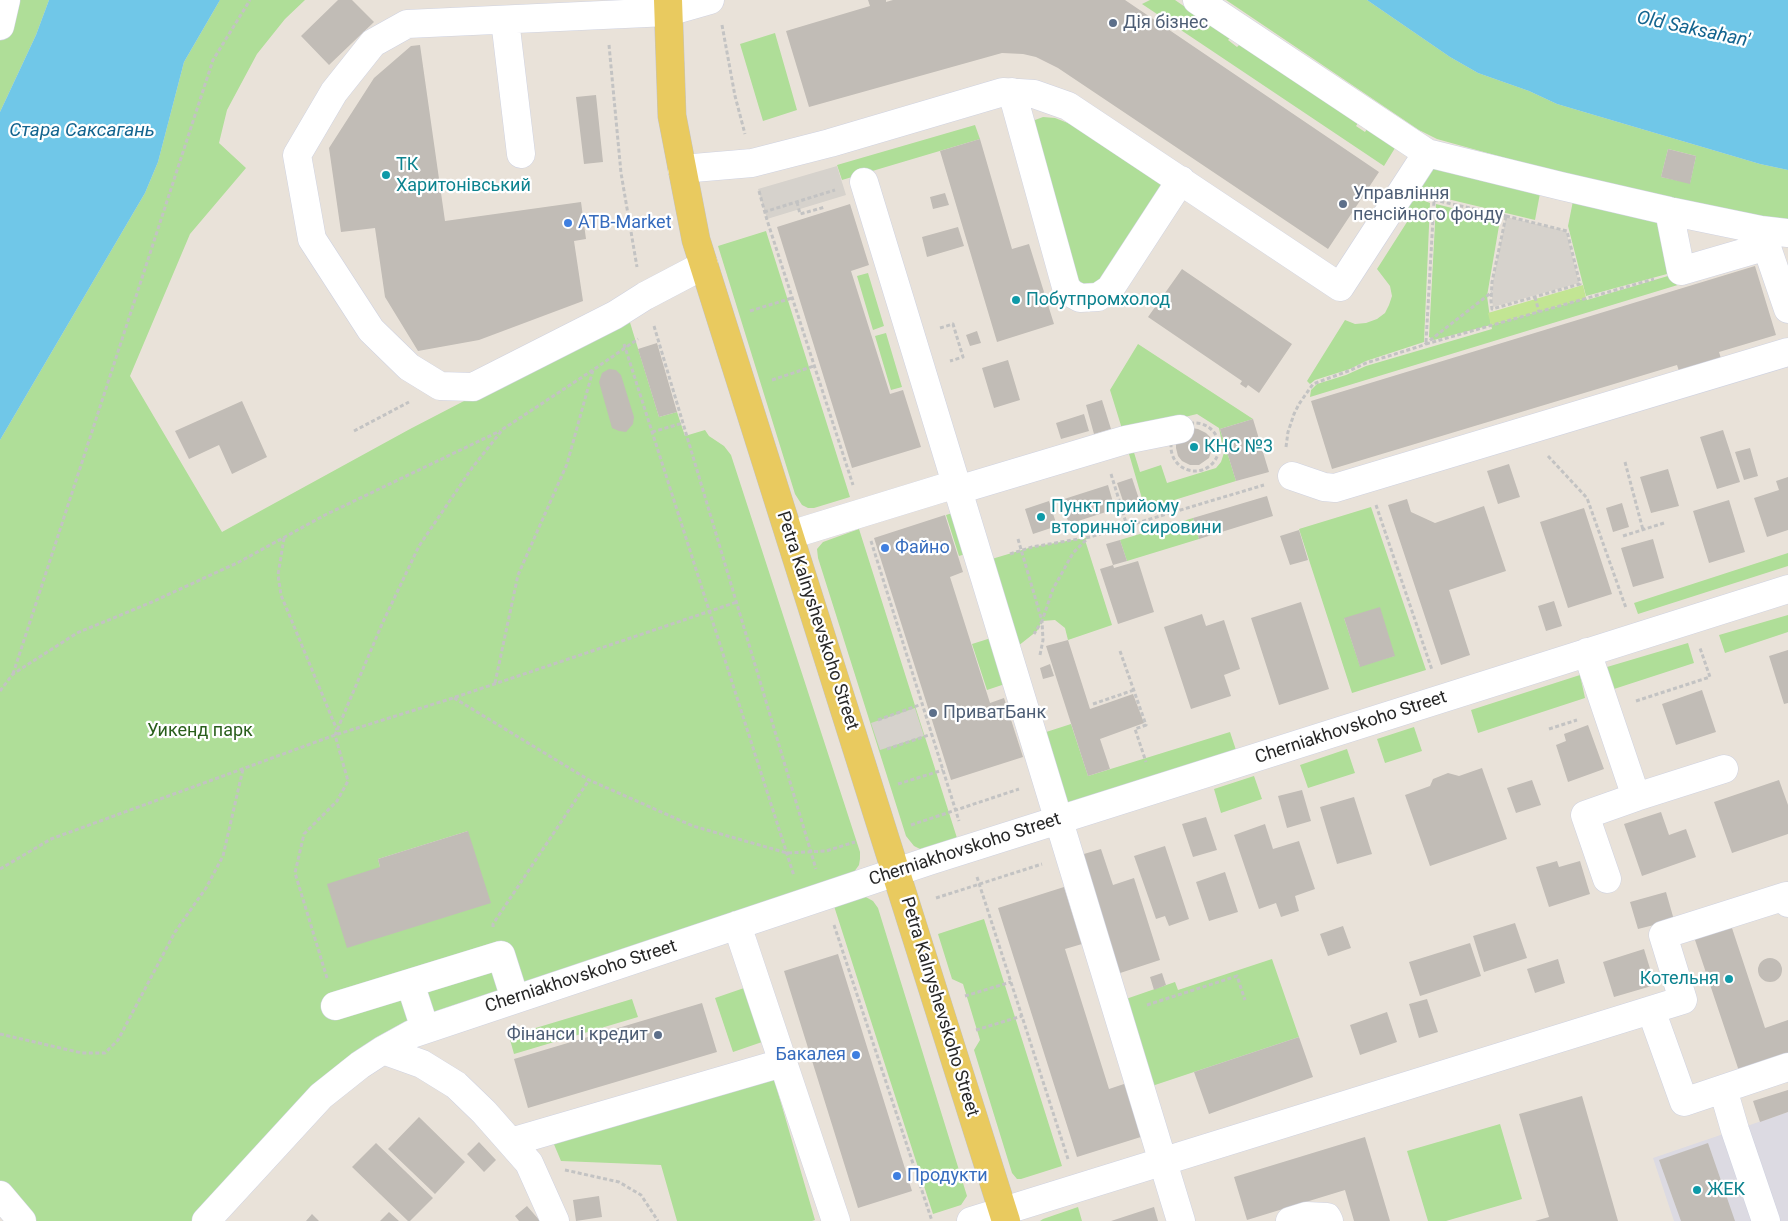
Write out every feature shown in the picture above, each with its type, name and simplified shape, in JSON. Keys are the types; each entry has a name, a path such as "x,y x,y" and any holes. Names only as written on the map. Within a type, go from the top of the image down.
{"main road":[{"name":"Petra Kalnyshevskoho Street","path":"668,6 672,116 696,240 1004,1216"}],"street":[{"path":"0,26 6,0"},
{"path":"1197,0 1427,153 1772,236"},
{"path":"704,266 645,296 614,315 473,387 440,386 409,367 371,330 312,239 297,155 334,92 373,43 407,24 606,15 668,6 716,8"},
{"path":"505,20 521,154"},
{"path":"682,169 752,163 830,144 1003,92 1034,94 1068,106 1340,287 1427,153"},
{"path":"1012,92 1066,287 1070,293 1080,298 1098,297 1110,288 1180,180"},
{"path":"864,182 1181,1221"},
{"path":"1669,211 1682,271 1772,236"},
{"path":"1772,236 1788,310"},
{"path":"1292,476 1324,487 1335,488 1788,352"},
{"path":"790,535 862,513 1125,440 1180,429"},
{"name":"Cherniakhovskoho Street","path":"206,1221 321,1096 360,1065 383,1050 425,1029 896,872 1788,589"},
{"path":"1587,652 1636,797"},
{"path":"1607,879 1585,814 1724,769"},
{"path":"971,1221 1004,1216 1163,1161 1683,1000 1663,935 1786,896 1788,903"},
{"path":"737,925 836,1221"},
{"path":"335,1006 500,955 515,999"},
{"path":"410,984 425,1029"},
{"path":"1652,1010 1684,1102 1788,1067"},
{"path":"383,1050 422,1064 456,1085 484,1112 529,1163 554,1221"},
{"path":"511,1142 782,1063"},
{"path":"1723,1089 1766,1221"},
{"path":"0,1195 22,1221"},
{"path":"1290,1221 1306,1216 1327,1217 1329,1221"}],"path":[{"path":"0,691 13,674 214,60 250,0"},
{"path":"716,8 735,96 764,212 862,513"},
{"path":"606,15 621,173 630,233 645,296 825,896 932,1221"},
{"path":"764,212 864,182"},
{"path":"1405,186 1434,200 1506,216 1567,231 1580,284 1492,309 1492,282 1506,216"},
{"path":"1426,343 1434,200"},
{"path":"797,202 800,214 825,207"},
{"path":"980,562 1022,550 1090,538 1292,476 1286,448 1288,432 1299,404 1313,384 1366,363 1426,343 1682,271"},
{"path":"1426,343 1492,292"},
{"path":"1535,296 1539,312"},
{"path":"722,320 792,298"},
{"path":"623,340 794,874"},
{"path":"13,674 77,633 152,602 239,562 325,515 503,429 626,349 636,340"},
{"path":"743,389 814,366"},
{"path":"495,683 518,575 567,464 593,370"},
{"path":"354,431 440,386"},
{"path":"652,432 683,423"},
{"path":"335,1006 295,873 304,834 337,801 348,781 336,735 382,624 419,546 472,468 503,429"},
{"path":"1103,446 1127,526"},
{"path":"1545,452 1587,498 1625,606"},
{"path":"1625,462 1643,530"},
{"path":"1376,505 1432,668"},
{"path":"1623,536 1664,523"},
{"path":"284,537 278,575 281,595 338,730"},
{"path":"1007,653 1029,639 1037,631 1052,589 1064,567 1082,543 1090,538"},
{"path":"1018,539 1042,621 1043,640 1038,660"},
{"path":"0,869 51,839 336,735 454,698 737,602"},
{"path":"1120,651 1146,725 1135,728 1145,758"},
{"path":"1093,704 1134,690"},
{"path":"454,698 589,780 693,826 787,852 826,851 1046,781"},
{"path":"851,729 922,704"},
{"path":"860,758 932,734"},
{"path":"0,1034 82,1053 105,1053 118,1040 175,932 206,888 223,856 243,769"},
{"path":"871,794 943,770"},
{"path":"500,955 492,924 589,780"},
{"path":"907,906 1069,856"},
{"path":"1118,1014 1237,976 1245,1000"},
{"path":"962,997 1011,982"},
{"path":"973,1031 1022,1016"},
{"path":"529,1163 619,1182 641,1196 658,1221"}],"shaded area":[{"path":"837,166 846,195 767,219 758,189"},
{"path":"1506,217 1566,231 1579,283 1493,307 1493,281"},
{"path":"915,708 924,736 880,750 871,723"},
{"path":"1788,1112 1788,1221 1674,1221 1653,1158"}],"green space":[{"path":"6,0 49,0 36,35 0,112 0,26"},
{"name":"Уикенд парк","path":"220,0 305,0 285,19 257,54 227,110 219,143 246,168 190,234 130,376 222,532 410,429 628,316 659,417 677,412 685,436 705,430 709,436 724,446 731,455 860,852 860,859 859,865 854,872 406,1021 375,1038 341,1062 310,1092 193,1221 33,1221 0,1183 0,440 145,193 158,162 184,62","holes":["468,831 347,947 380,867 378,859"]},
{"path":"1150,0 1175,0 1230,38 1228,40 1237,47 1240,44 1358,123 1356,126 1365,132 1367,129 1395,148 1384,166 1142,4"},
{"path":"1226,0 1367,0 1450,57 1478,73 1529,91 1557,104 1760,164 1788,170 1788,221 1765,218 1563,174 1437,139 1419,130","holes":["1668,149 1696,156 1690,183 1661,177"]},
{"path":"775,33 797,110 763,121 740,44"},
{"path":"1043,117 1055,118 1073,125 1169,189 1107,283 1076,288 1030,125 1035,120"},
{"path":"975,125 980,139 842,180 837,165"},
{"path":"1437,165 1541,188 1535,220 1435,196 1417,187 1429,169"},
{"path":"1412,196 1430,203 1424,342 1366,361 1350,369 1315,380 1310,384 1307,381 1345,320 1355,324 1366,323 1377,319 1385,313 1392,296 1390,286 1377,269 1414,211 1406,206"},
{"path":"1574,196 1665,216 1678,271 1586,296 1568,226"},
{"path":"1436,204 1500,220 1487,296 1491,325 1434,340 1429,337"},
{"path":"766,231 850,497 814,508 802,505 795,494 718,246"},
{"path":"868,273 884,326 873,330 857,276"},
{"path":"1678,273 1681,284 1310,397 1311,390 1317,384 1346,375 1366,366 1492,329 1491,325 1586,298 1587,300"},
{"path":"1583,285 1586,298 1491,325 1488,313"},
{"path":"886,333 902,387 891,390 875,336"},
{"path":"1138,344 1253,419 1220,429 1236,481 1145,509 1127,447 1132,446 1140,472 1161,465 1167,483 1216,468 1221,462 1224,453 1219,428 1197,414 1123,432 1110,390"},
{"path":"1371,507 1426,670 1352,693 1299,529","holes":["1344,618 1394,656 1360,666"]},
{"path":"959,511 972,552 959,556 946,515"},
{"path":"1193,518 1199,539 1127,561 1120,540"},
{"path":"859,529 957,838 927,848 920,849 914,846 906,836 818,558 817,549 823,542"},
{"path":"1090,537 1085,540 1112,625 1068,640 1065,628 1055,620 1042,621 1037,631 1013,650 985,561 1032,547"},
{"path":"1788,553 1788,566 1638,614 1634,603"},
{"path":"1788,615 1788,632 1725,653 1719,635"},
{"path":"991,638 1005,684 987,690 972,644"},
{"path":"1688,643 1694,663 1614,689 1607,667"},
{"path":"1580,675 1585,698 1478,733 1471,710"},
{"path":"1071,724 1088,776 1230,732 1236,750 1062,805 1040,734"},
{"path":"1414,727 1422,751 1385,763 1377,739"},
{"path":"1347,749 1355,773 1308,788 1300,765"},
{"path":"1254,776 1262,799 1221,813 1214,789"},
{"path":"864,896 873,901 878,908 967,1196 961,1205 933,1214 834,906"},
{"path":"984,919 1062,1166 1021,1179 1017,1179 1012,1173 974,1050 980,1040 963,984 952,979 938,934"},
{"path":"1272,959 1299,1037 1152,1086 1123,1000 1175,982 1178,990"},
{"path":"747,987 765,1041 733,1052 715,998"},
{"path":"632,999 638,1017 514,1054 509,1036"},
{"path":"774,1079 815,1220 812,1221 677,1221 661,1165 561,1161 553,1142"},
{"path":"1500,1124 1522,1199 1446,1221 1428,1221 1407,1151"},
{"path":"1078,1207 1082,1221 1040,1221 1043,1219"}],"water":[{"name":"Стара Саксагань","path":"49,0 220,0 184,62 158,162 145,193 0,440 0,112 36,35"},
{"name":"Old Saksahan'","path":"1367,0 1788,0 1788,170 1760,164 1557,104 1529,91 1478,73 1450,57"}],"building":[{"path":"338,0 352,0 374,22 329,65 301,36"},
{"path":"868,0 886,0 886,2 893,0 1125,0 1379,172 1328,249 1058,68 1036,57 1002,53 809,107 786,31 870,6"},
{"name":"ТК Харитонівський","path":"420,45 445,221 581,202 586,239 574,241 583,301 479,340 418,351 385,297 375,228 341,232 329,148 374,78 411,46"},
{"path":"596,95 603,162 584,164 576,97"},
{"path":"980,139 1012,249 1029,244 1054,324 997,342 940,151"},
{"path":"1668,149 1696,156 1690,184 1661,177"},
{"path":"945,193 949,205 933,209 930,197"},
{"path":"850,204 869,265 851,271 890,394 903,390 921,447 852,468 777,227"},
{"path":"958,227 964,246 927,257 922,237"},
{"path":"1755,266 1776,335 1719,352 1723,365 1681,377 1677,365 1332,469 1311,401"},
{"path":"1182,269 1292,344 1259,393 1248,385 1246,388 1240,384 1242,381 1148,317"},
{"path":"977,331 981,343 970,346 966,335"},
{"path":"657,343 677,412 659,417 638,349"},
{"path":"1008,360 1020,400 994,408 982,368"},
{"path":"609,369 616,370 621,375 634,417 633,424 626,432 612,428 599,382 602,373"},
{"path":"1102,400 1111,429 1094,434 1086,405"},
{"path":"242,401 267,457 232,474 219,445 189,459 175,431"},
{"path":"1084,414 1089,431 1061,439 1056,423"},
{"path":"1253,419 1269,472 1236,481 1220,429"},
{"name":"КНС №3","path":"1192,428 1206,433 1210,437 1213,446 1209,458 1199,465 1190,465 1182,461 1178,456 1176,448 1176,444"},
{"path":"1723,430 1740,482 1717,489 1700,437"},
{"path":"1750,448 1758,476 1744,480 1735,452"},
{"path":"1509,464 1520,497 1498,504 1487,471"},
{"path":"1668,469 1679,506 1651,513 1640,477"},
{"path":"1788,477 1788,530 1767,537 1754,498 1779,490 1776,481"},
{"path":"1132,478 1140,502 1125,507 1117,483"},
{"path":"1108,485 1115,509 1069,524 1061,500"},
{"path":"1267,496 1273,516 1199,539 1193,518"},
{"path":"1407,499 1411,512 1435,523 1484,506 1506,571 1449,590 1470,655 1441,665 1388,505"},
{"path":"1729,500 1745,552 1709,563 1693,511"},
{"name":"Пункт прийому вторинної сировини","path":"1049,501 1057,526 1033,534 1025,509"},
{"path":"1622,503 1629,527 1613,532 1606,508"},
{"path":"1584,508 1612,594 1568,608 1540,522"},
{"path":"945,515 963,572 950,577 990,703 1004,698 1023,757 951,780 874,538"},
{"path":"1299,530 1308,560 1290,565 1280,536"},
{"path":"1653,539 1664,578 1633,587 1621,548"},
{"path":"1120,540 1127,561 1113,565 1106,544"},
{"path":"1138,561 1154,612 1118,624 1100,569 1113,565 1114,568"},
{"path":"1554,601 1562,626 1546,631 1538,606"},
{"path":"1301,602 1329,689 1279,705 1251,618"},
{"path":"1380,607 1395,656 1360,667 1344,618"},
{"path":"1202,614 1206,626 1224,620 1240,669 1224,675 1231,696 1191,709 1164,627"},
{"path":"1068,640 1090,709 1133,694 1144,723 1100,739 1110,769 1088,776 1046,646"},
{"path":"1788,650 1788,703 1784,704 1769,656"},
{"path":"1050,664 1054,676 1043,679 1040,668"},
{"path":"1702,690 1716,732 1676,745 1662,704"},
{"path":"1588,725 1604,769 1568,782 1556,745 1566,741 1564,734"},
{"path":"1482,768 1507,839 1430,866 1405,795 1430,786 1433,779 1448,773 1459,776"},
{"path":"1532,780 1541,805 1516,813 1507,788"},
{"path":"1779,780 1788,805 1788,834 1732,853 1714,802"},
{"path":"1302,790 1311,821 1287,828 1278,796"},
{"path":"1354,797 1372,854 1337,864 1320,807"},
{"path":"1661,812 1669,835 1686,829 1696,857 1642,876 1624,824"},
{"path":"1206,817 1217,850 1193,857 1182,824"},
{"path":"1265,824 1273,849 1299,841 1315,889 1295,896 1299,911 1281,917 1276,903 1259,909 1234,835"},
{"path":"468,831 491,903 347,948 327,884 380,867 378,859"},
{"path":"1165,846 1189,919 1169,926 1165,916 1156,919 1134,856"},
{"path":"1101,849 1113,885 1134,878 1160,960 1114,975 1077,856"},
{"path":"1557,861 1559,867 1580,861 1590,894 1549,907 1536,867"},
{"path":"1225,872 1238,912 1209,921 1196,882"},
{"path":"1064,887 1082,944 1065,949 1109,1089 1127,1083 1144,1136 1077,1157 998,908"},
{"path":"1666,892 1674,920 1638,929 1630,902"},
{"path":"1515,923 1527,958 1484,972 1473,936"},
{"name":"Котельня","path":"1731,925 1765,1028 1788,1020 1788,1061 1741,1077 1694,937"},
{"path":"1343,926 1351,948 1328,956 1320,934"},
{"path":"1470,943 1481,976 1420,996 1409,962"},
{"path":"1644,949 1655,985 1614,997 1603,962"},
{"path":"838,954 912,1191 858,1208 784,971"},
{"path":"1770,958 1779,961 1782,970 1779,979 1770,982 1761,979 1758,970 1761,961"},
{"path":"1558,959 1565,983 1535,993 1527,969"},
{"path":"1162,973 1166,985 1154,990 1150,977"},
{"path":"1427,999 1438,1032 1419,1038 1409,1004"},
{"path":"702,1003 717,1052 528,1108 514,1059"},
{"path":"1387,1012 1397,1042 1360,1055 1350,1025"},
{"path":"1299,1037 1313,1077 1209,1114 1194,1072"},
{"path":"1788,1090 1788,1112 1760,1122 1753,1101"},
{"path":"1582,1096 1618,1221 1535,1221 1549,1217 1519,1114"},
{"path":"419,1117 465,1162 435,1194 388,1149"},
{"path":"1365,1137 1390,1221 1354,1221 1345,1190 1247,1220 1234,1177"},
{"path":"479,1142 496,1160 484,1172 467,1154"},
{"path":"376,1143 433,1198 410,1221 352,1167"},
{"name":"ЖЕК","path":"1708,1143 1735,1221 1681,1221 1659,1160"},
{"path":"599,1196 602,1217 576,1221 573,1200"},
{"path":"527,1206 540,1221 519,1221 515,1216"},
{"path":"1154,1207 1158,1221 1111,1221"},
{"path":"389,1212 399,1221 380,1221"},
{"path":"312,1214 319,1221 306,1221"}],"place":[{"name":"Дія бізнес","path":"1113,23"},
{"name":"ТК Харитонівський","path":"386,175"},
{"name":"Управління пенсійного фонду","path":"1343,204"},
{"name":"ATB-Market","path":"568,223"},
{"name":"Побутпромхолод","path":"1016,300"},
{"name":"КНС №3","path":"1194,447"},
{"name":"Пункт прийому вторинної сировини","path":"1041,517"},
{"name":"Файно","path":"885,548"},
{"name":"ПриватБанк","path":"933,713"},
{"name":"Котельня","path":"1729,979"},
{"name":"Фінанси і кредит","path":"658,1035"},
{"name":"Бакалея","path":"856,1055"},
{"name":"Продукти","path":"897,1176"},
{"name":"ЖЕК","path":"1697,1190"}]}
